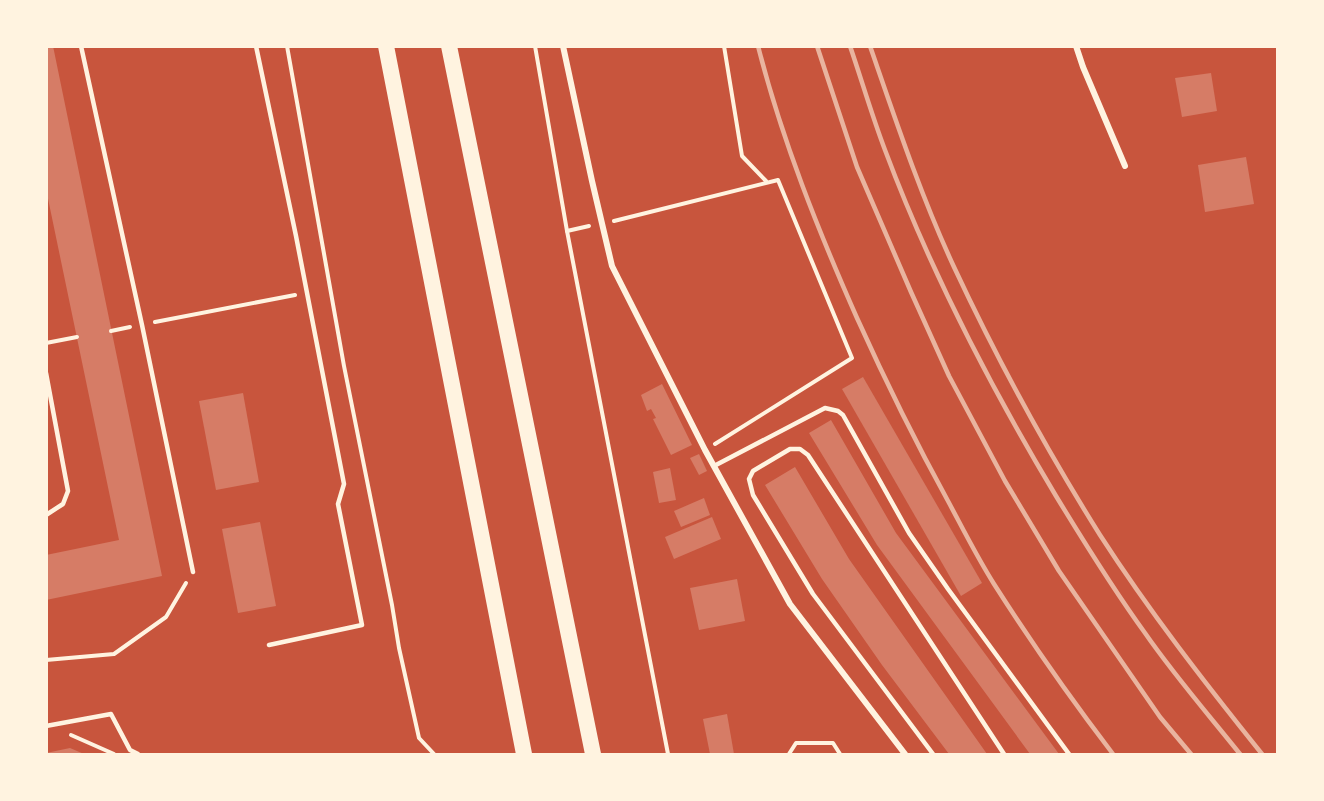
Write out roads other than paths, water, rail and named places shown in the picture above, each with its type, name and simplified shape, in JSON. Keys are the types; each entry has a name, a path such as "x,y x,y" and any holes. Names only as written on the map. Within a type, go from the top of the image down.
{"highway":[{"path":"386,46 524,754"},
{"path":"449,46 593,754"}],"street":[{"path":"563,46 612,266 705,450 790,604 905,754"},
{"path":"1076,46 1125,166"}],"lane":[{"path":"81,46 193,572"},
{"path":"256,46 344,484 338,504 362,625 269,645"},
{"path":"46,373 68,491 63,504 46,515"},
{"path":"714,466 825,408 838,411 915,542 1069,754"},
{"path":"933,754 813,594 753,495 749,479 753,471 790,449 800,449 808,454 1004,754"},
{"path":"46,726 111,714 130,750 138,754"}],"railway":[{"path":"758,46 778,116 828,252 878,364 924,456 994,584 1052,670 1113,754"},
{"path":"817,46 857,167 949,376 1005,481 1059,571 1160,717 1191,754"},
{"path":"850,46 880,137 921,239 963,327 1008,412 1056,496 1122,600 1168,664 1240,754"},
{"path":"870,46 909,158 954,267 987,336 1060,470 1138,591 1262,754"}]}
